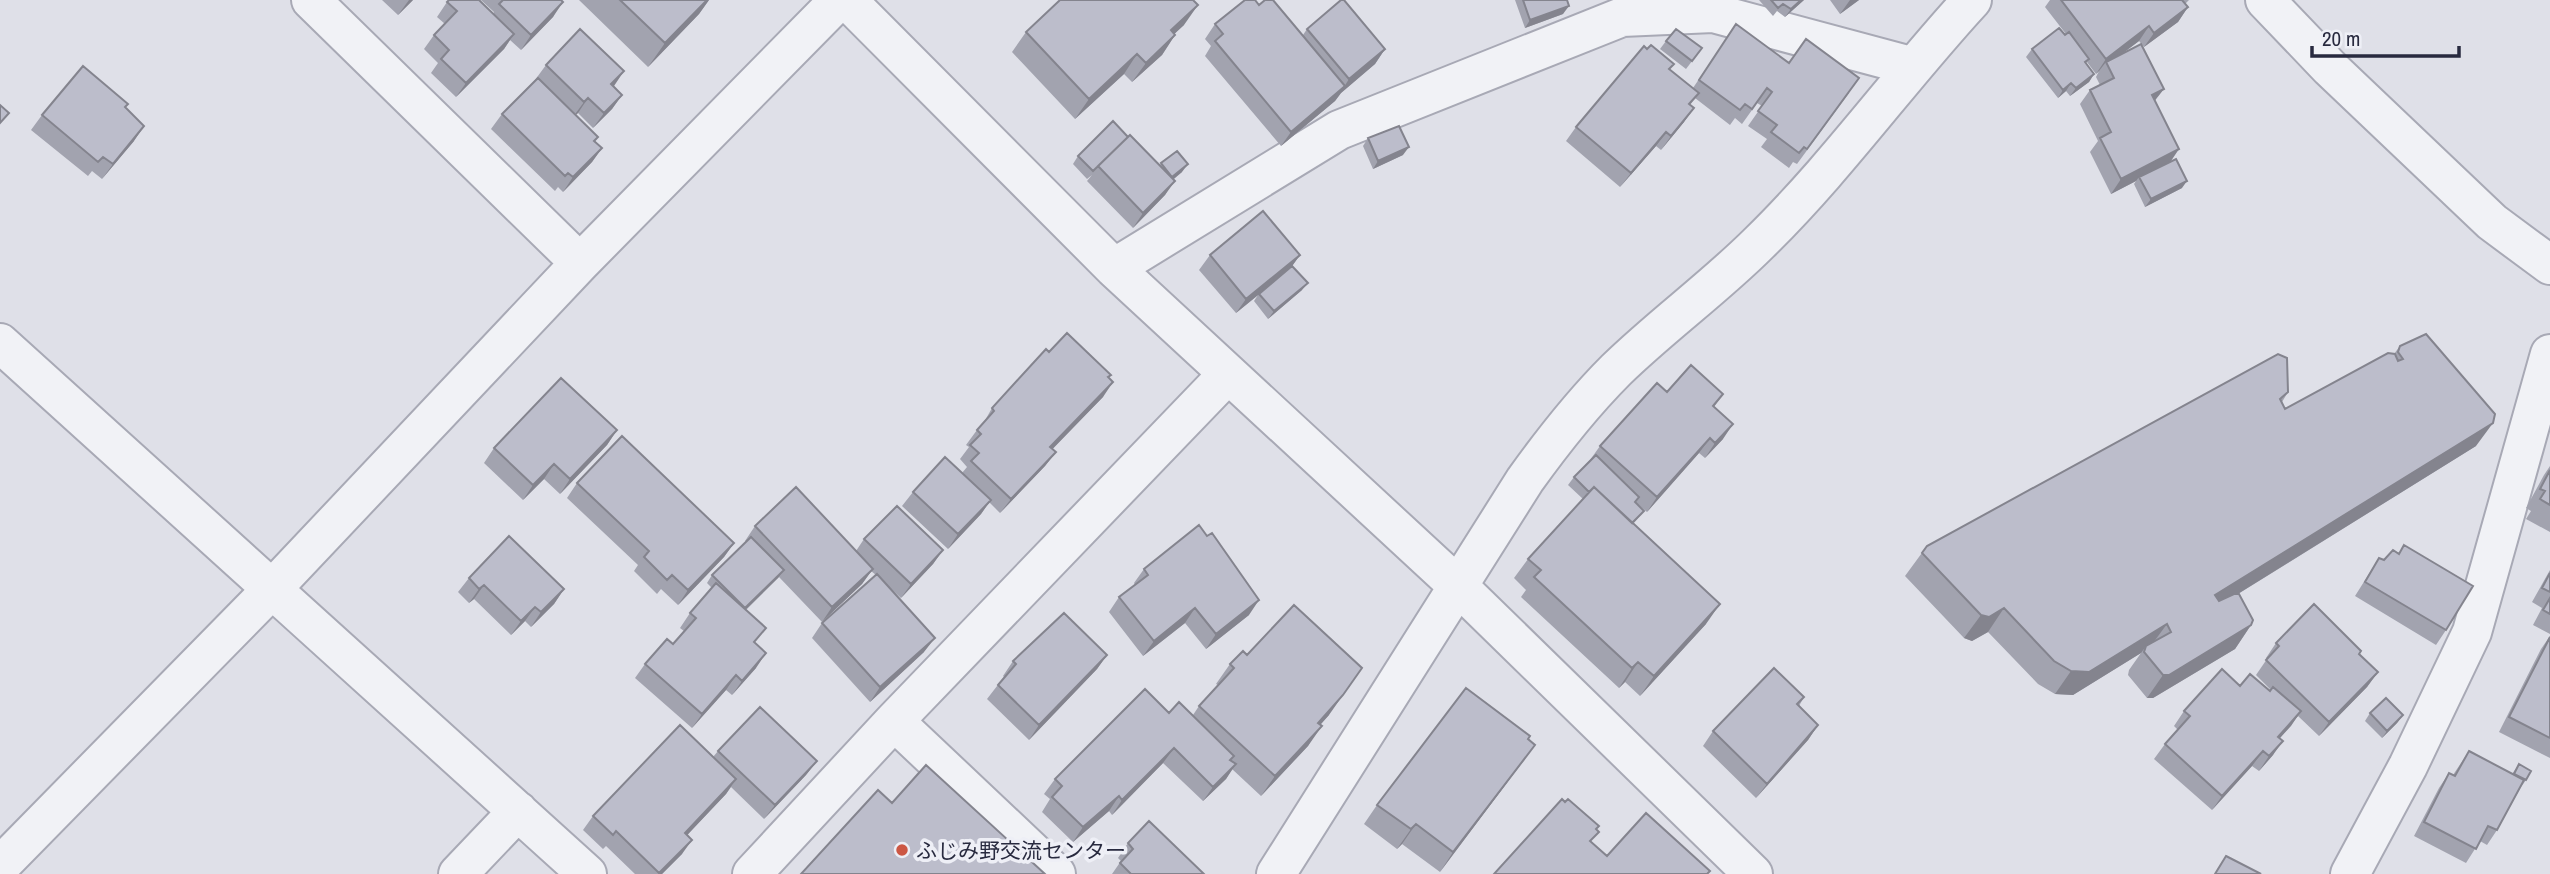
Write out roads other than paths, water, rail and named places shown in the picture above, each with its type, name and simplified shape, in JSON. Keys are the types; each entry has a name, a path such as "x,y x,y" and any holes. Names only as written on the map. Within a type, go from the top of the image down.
{"street":[{"path":"311,0 580,263"},
{"path":"0,866 273,588 580,263 839,0"},
{"path":"847,0 1114,268 1459,587 1752,874"},
{"path":"1276,874 1525,480 1566,424 1616,370 1758,244 1827,171 1912,66 1972,0"},
{"path":"2265,0 2330,68 2492,222 2550,265"},
{"path":"1114,268 1339,130 1571,35 1622,17 1713,13 1912,66"},
{"path":"0,343 587,874"},
{"path":"2350,874 2408,766 2472,632 2550,354"},
{"path":"752,874 894,721 1228,374"},
{"path":"894,721 1056,874"},
{"path":"458,874 518,811"}],"place":[{"name":"ふじみ野交流センター","path":"902,850"}]}
